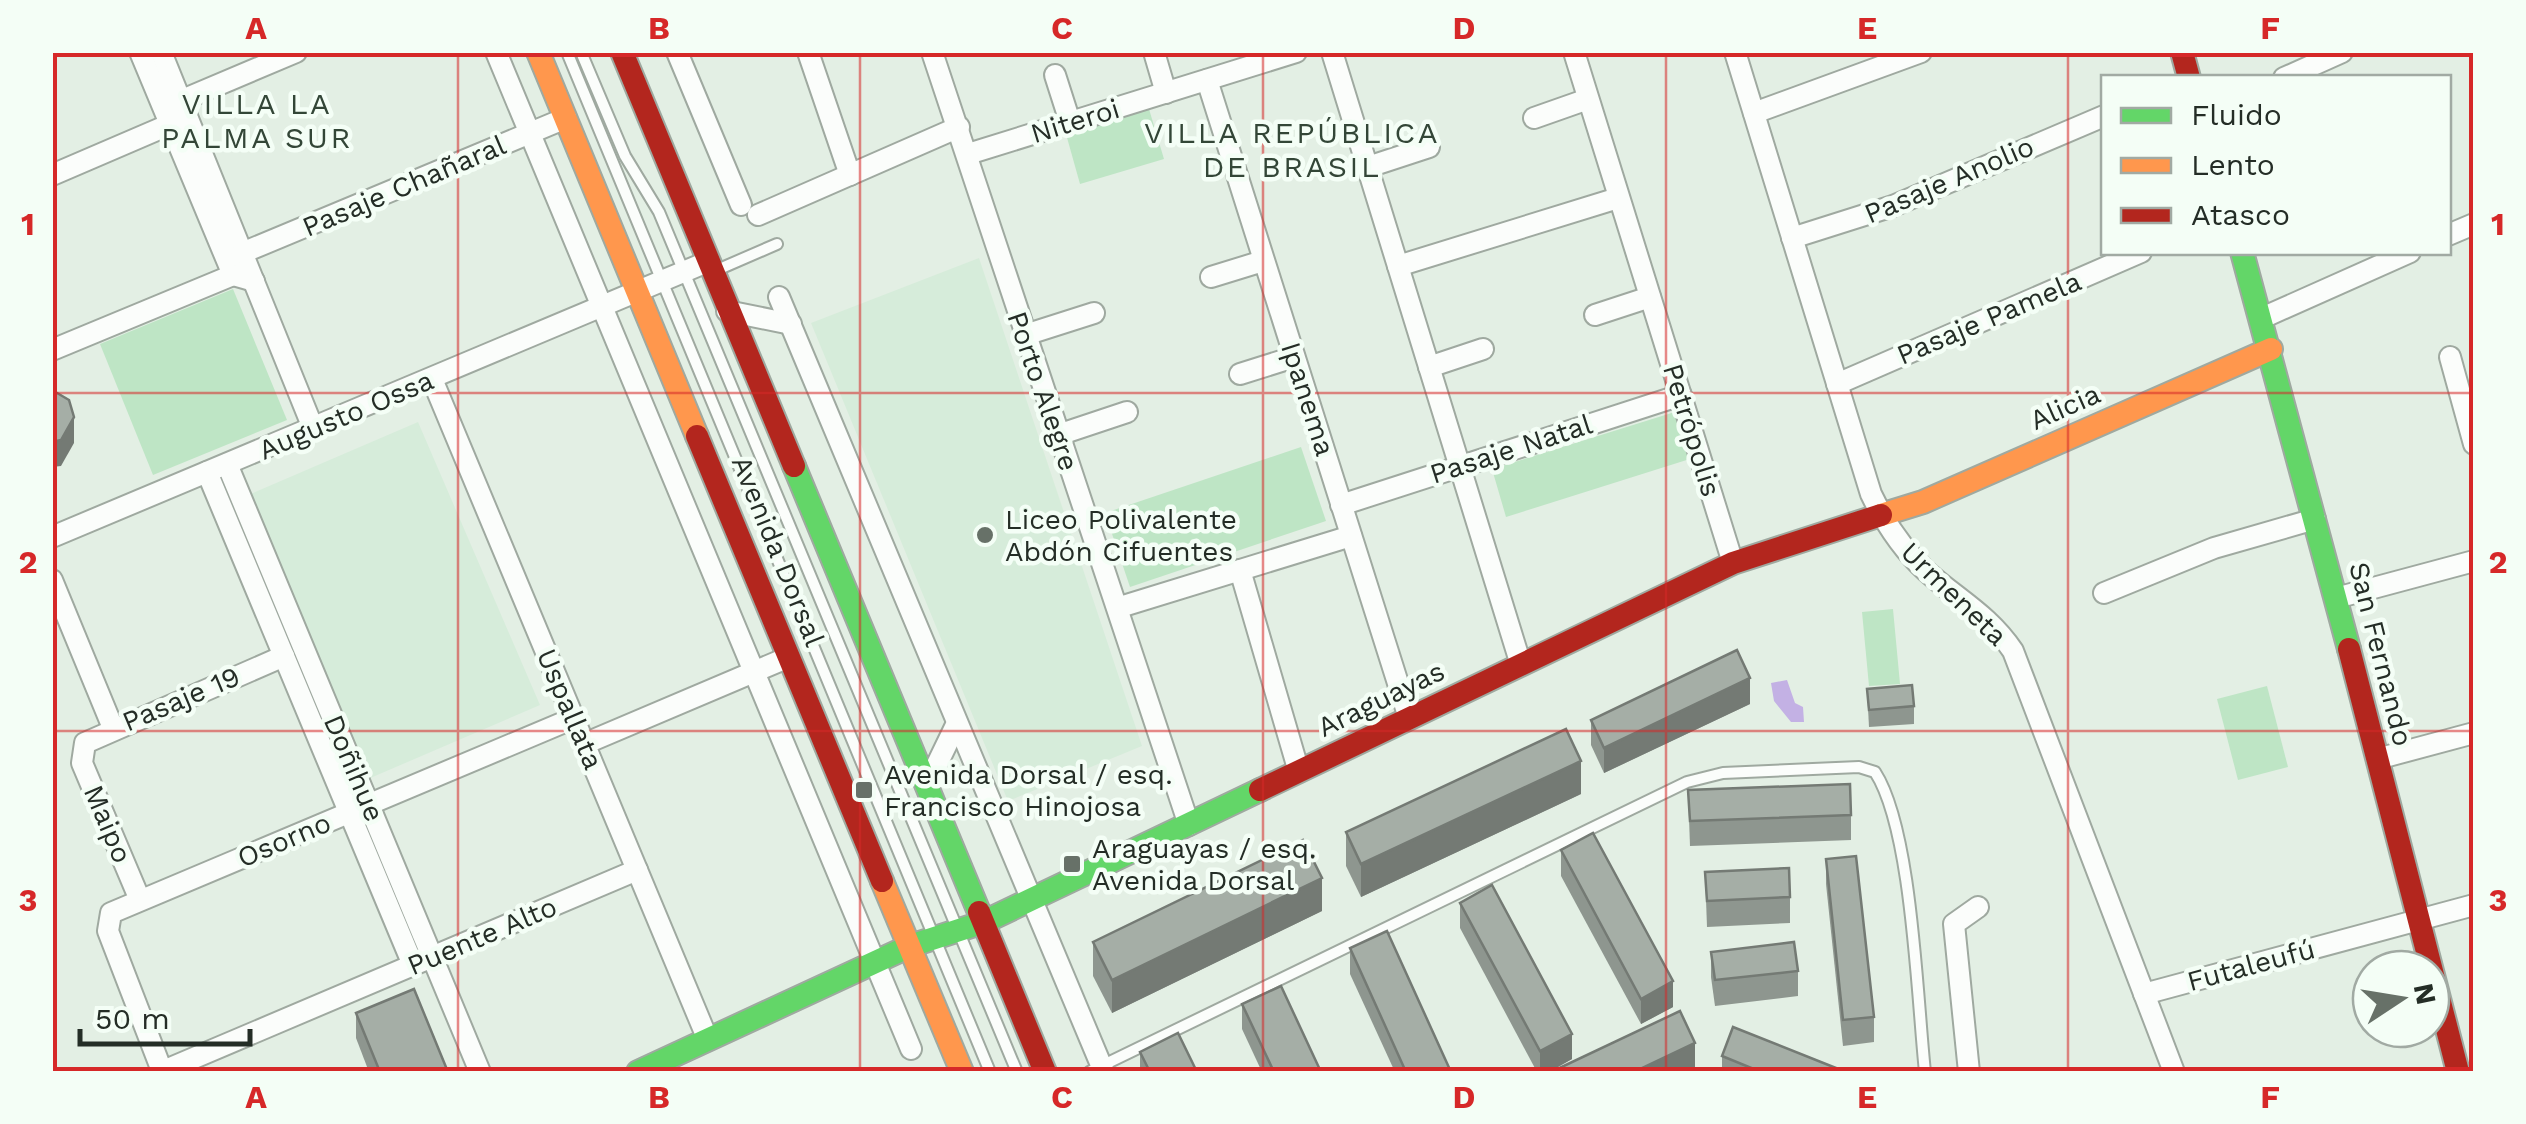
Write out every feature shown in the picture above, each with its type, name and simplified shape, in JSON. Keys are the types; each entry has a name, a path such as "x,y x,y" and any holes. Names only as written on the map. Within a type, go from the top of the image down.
{"street":[{"path":"140,52 179,114 242,253 244,278"},
{"path":"161,52 179,114 244,278 313,428"},
{"path":"52,175 296,52"},
{"path":"496,52 910,1049"},
{"name":"Avenida Dorsal","path":"538,52 962,1072"},
{"name":"Avenida Dorsal","path":"622,52 1046,1072"},
{"path":"677,52 750,210 850,175 958,128"},
{"path":"808,52 850,175"},
{"name":"Porto Alegre","path":"932,52 1024,335 1120,607 1189,825"},
{"path":"1154,52 1166,93"},
{"name":"Niteroi","path":"968,154 1207,80 1260,58 1296,52"},
{"path":"1332,52 1522,664"},
{"name":"Petrópolis","path":"1574,52 1734,563"},
{"name":"Urmeneta","path":"1735,52 1880,513 1914,559 1979,610 2012,651 2174,1072"},
{"path":"1754,113 1921,52"},
{"path":"2291,75 2342,52"},
{"path":"1055,75 1070,122"},
{"name":"Ipanema","path":"1207,80 1409,718"},
{"path":"1534,118 1588,99"},
{"name":"Pasaje Anolio","path":"1792,238 1893,206 2101,117"},
{"name":"Pasaje Chañaral","path":"242,253 566,118"},
{"path":"1368,167 1429,147"},
{"path":"1398,266 1618,198"},
{"path":"2451,235 2474,224"},
{"name":"Pasaje Pamela","path":"1837,384 2134,255"},
{"name":"San Fernando","path":"2243,255 2272,348 2458,1072"},
{"path":"2262,318 2403,255"},
{"path":"1211,277 1264,260"},
{"path":"639,292 684,272 709,267"},
{"path":"52,350 244,278"},
{"name":"Augusto Ossa","path":"52,538 639,292"},
{"path":"779,297 1032,900 1098,1070"},
{"path":"1595,315 1650,297"},
{"path":"728,311 791,324"},
{"path":"1024,335 1094,313"},
{"path":"1429,367 1483,348"},
{"name":"Alicia","path":"1880,513 1923,502 2272,348"},
{"path":"1240,374 1294,357"},
{"path":"2450,357 2474,444"},
{"name":"Uspallata","path":"432,379 708,1040"},
{"name":"Pasaje Natal","path":"1341,505 1681,395"},
{"path":"1058,435 1127,412"},
{"name":"Doñihue","path":"217,468 284,656 359,808"},
{"name":"Doñihue","path":"217,468 423,961 480,1072"},
{"name":"Araguayas","path":"638,1072 910,946 984,922 1032,900 1734,563 1880,513"},
{"path":"2104,593 2214,548 2315,519"},
{"path":"1120,607 1351,536"},
{"path":"2336,598 2474,561"},
{"path":"1240,570 1299,772"},
{"path":"52,580 114,728"},
{"name":"Pasaje 19","path":"82,748 89,739 284,656"},
{"path":"584,744 789,657"},
{"name":"Osorno","path":"162,1071 108,931 108,919 116,910 574,718"},
{"path":"926,785 958,722"},
{"path":"2377,759 2474,734"},
{"name":"Maipo","path":"82,748 82,762 140,900"},
{"name":"Puente Alto","path":"162,1071 637,870"},
{"name":"Futaleufú","path":"2144,994 2474,905"},
{"path":"1970,1072 1954,924 1978,907"}],"lane":[{"path":"567,52 990,1072"},
{"path":"581,52 625,156 659,212 1017,1072"},
{"path":"709,267 777,244"},
{"path":"1098,1070 1687,782 1723,774 1860,768 1874,772 1885,788 1898,827 1926,1072"}],"shaded area":[{"name":"Liceo Polivalente Abdón Cifuentes","path":"979,258 1142,746 1008,801 811,323"},
{"path":"418,422 540,705 368,779 246,496"},
{"path":"1787,680 1795,703 1803,707 1804,722 1791,722 1774,701 1771,683"}],"green space":[{"path":"1149,109 1164,159 1080,184 1066,134"},
{"path":"233,289 287,420 153,475 100,344"},
{"path":"1678,411 1693,458 1506,517 1492,469"},
{"path":"1301,447 1326,521 1130,587 1105,513"},
{"path":"1893,609 1900,684 1869,686 1862,612"},
{"path":"2267,686 2288,767 2238,780 2217,699"}],"building":[{"path":"52,390 69,400 74,417 61,440 52,442"},
{"path":"1737,650 1750,678 1604,748 1591,720"},
{"path":"1912,685 1914,706 1869,710 1867,689"},
{"path":"1566,729 1581,761 1361,864 1346,832"},
{"path":"1850,784 1851,815 1690,821 1688,790"},
{"path":"1593,833 1673,981 1641,999 1561,850"},
{"path":"1303,840 1322,878 1112,980 1093,942"},
{"path":"1856,856 1874,1017 1843,1020 1826,859"},
{"path":"1789,868 1790,897 1707,901 1705,872"},
{"path":"1492,885 1572,1034 1540,1051 1460,903"},
{"path":"1387,931 1451,1072 1406,1072 1350,948"},
{"path":"1794,942 1798,971 1715,980 1711,952"},
{"path":"1281,986 1321,1072 1274,1072 1242,1004"},
{"path":"414,989 448,1072 380,1072 356,1013"},
{"path":"1680,1011 1695,1043 1634,1072 1551,1072"},
{"path":"1733,1027 1846,1072 1761,1072 1722,1056"},
{"path":"1178,1033 1197,1072 1150,1072 1140,1052"}],"traffic: fast":[{"path":"2243,255 2349,649"},
{"path":"794,466 979,912"},
{"path":"638,1072 910,946 984,922 1260,790"}],"traffic: slow":[{"path":"538,52 697,436"},
{"path":"1881,515 1923,502 2271,349"},
{"path":"882,881 962,1072"}],"traffic: jam":[{"path":"622,52 794,466"},
{"path":"2182,52 2188,75"},
{"path":"697,436 882,881"},
{"path":"1260,790 1733,563 1881,515"},
{"path":"2349,649 2458,1072"},
{"path":"979,912 1045,1072"}],"place":[{"name":"Liceo Polivalente Abdón Cifuentes","path":"985,535"},
{"name":"Avenida Dorsal / esq. Francisco Hinojosa","path":"864,790"},
{"name":"Araguayas / esq. Avenida Dorsal","path":"1072,864"}],"district":[{"name":"VILLA LA PALMA SUR","path":"257,120"},
{"name":"VILLA REPÚBLICA DE BRASIL","path":"1292,149"}]}
